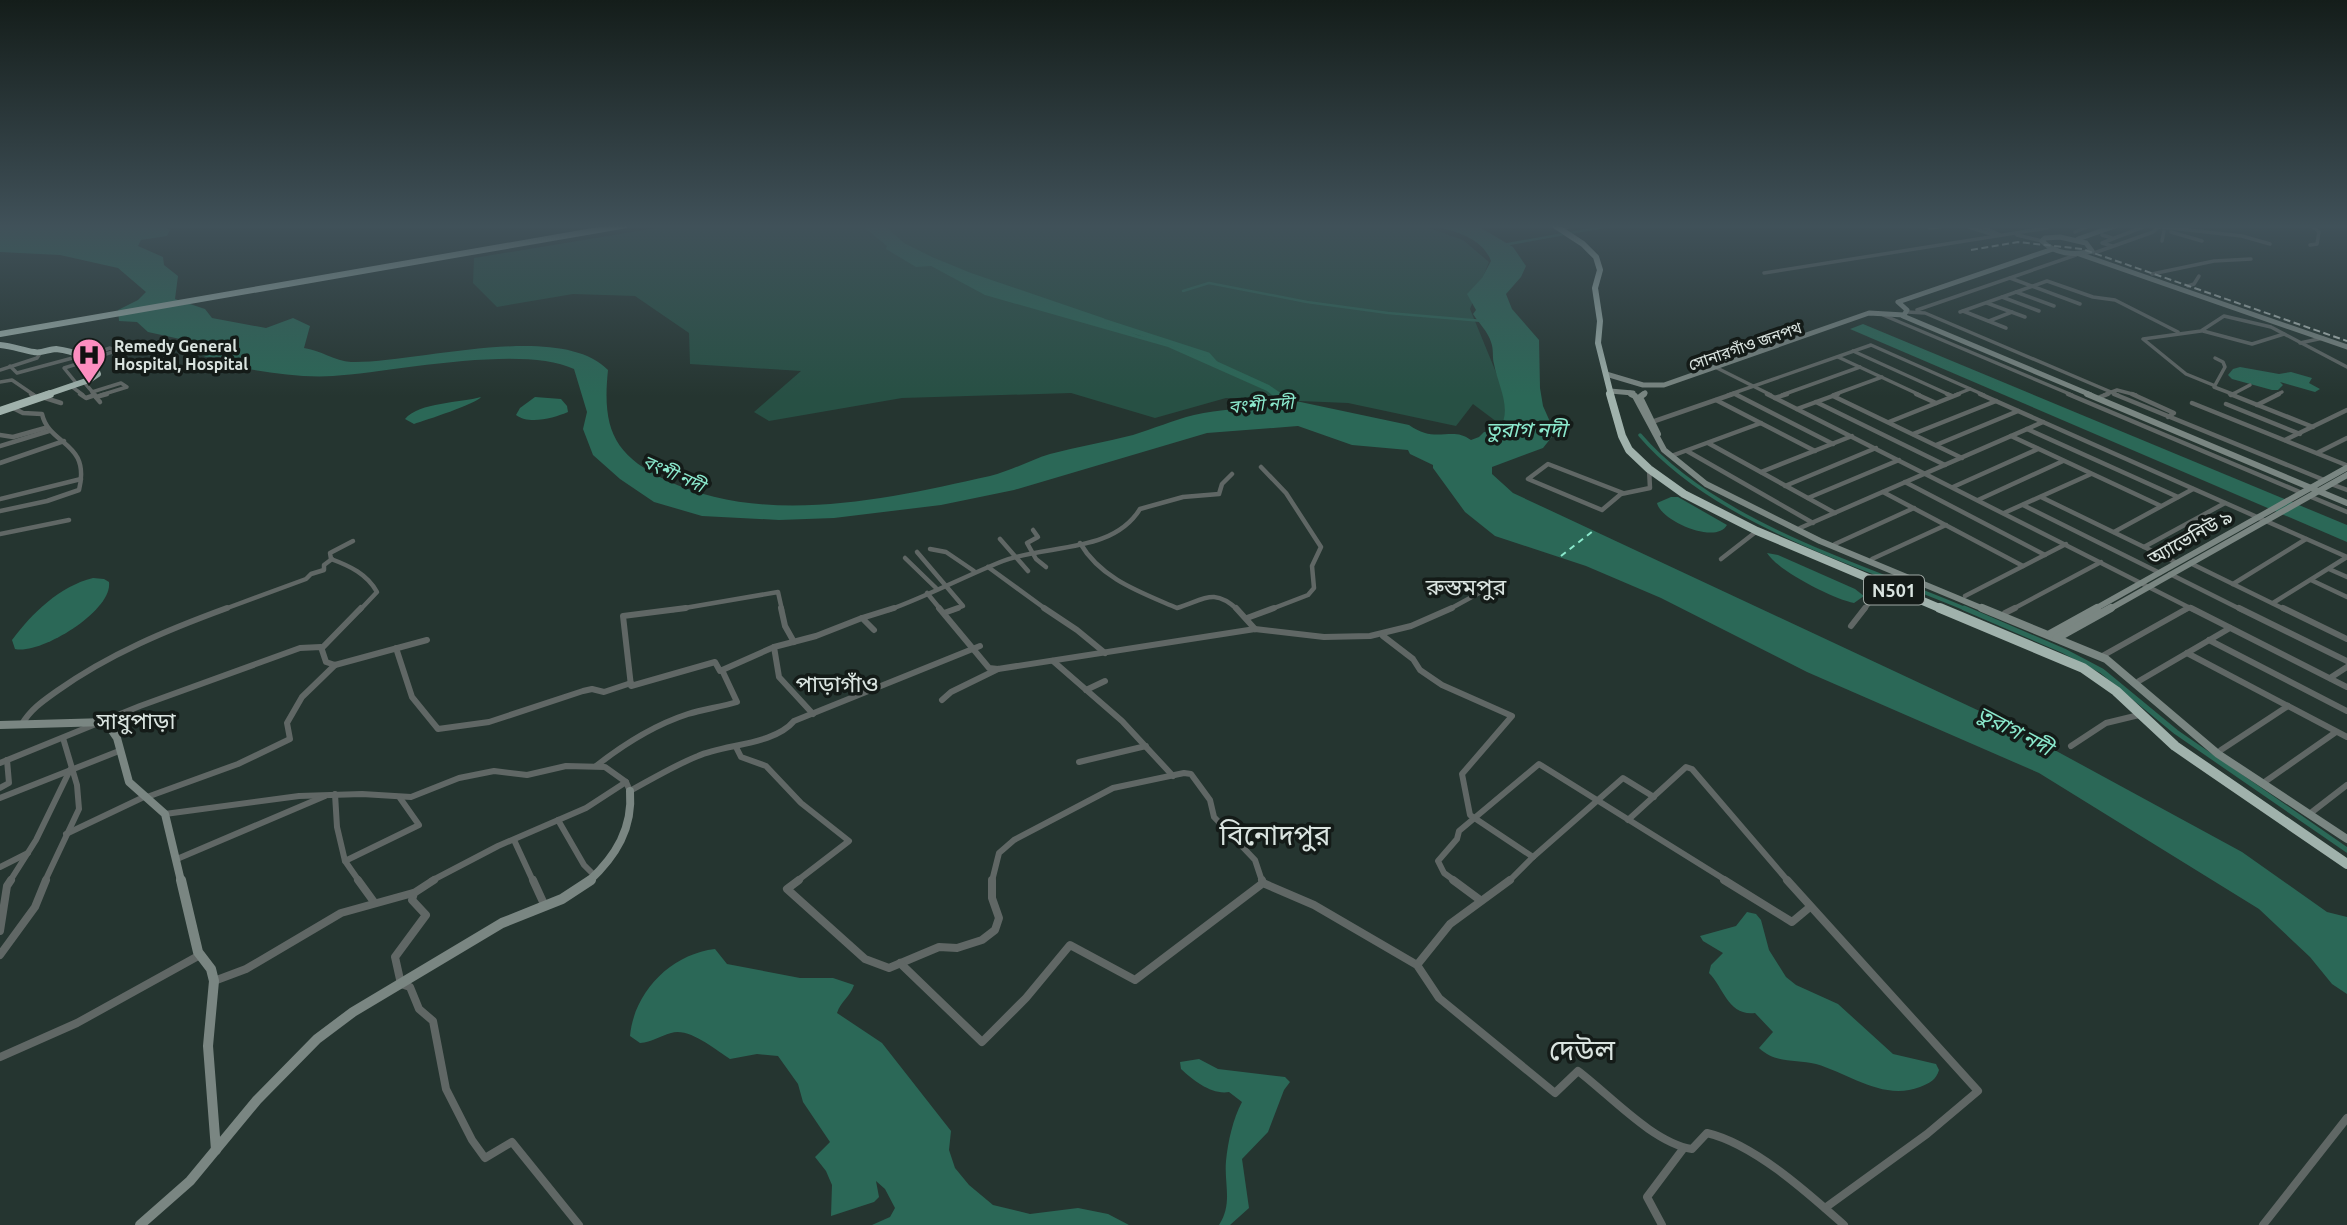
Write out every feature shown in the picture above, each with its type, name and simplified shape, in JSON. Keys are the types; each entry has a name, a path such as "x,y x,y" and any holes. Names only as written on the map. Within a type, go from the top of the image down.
{"highway":[{"path":"0,334 299,282"},
{"name":"N501","path":"1597,282 1595,288 1600,321 1597,336 1609,390 1625,443 1632,454 1649,469 1684,494 1757,531 1882,586 2083,668 2116,691 2175,746 2347,864"},
{"path":"0,345 41,352 53,348 86,358 96,366 98,374 0,411"}],"street":[{"name":"সোনারগাঁও জনপথ","path":"1659,387 1880,315 1906,312 1978,282"},
{"path":"1906,312 1927,311 2000,282"},
{"path":"2021,282 2080,304"},
{"path":"1962,312 2044,282"},
{"path":"2050,282 2093,298 2098,296 2121,301 2125,307 2178,332"},
{"path":"2162,282 2347,345"},
{"path":"2176,282 2347,345"},
{"path":"2188,286 2195,282"},
{"path":"2016,292 2054,306"},
{"path":"2002,297 2039,312"},
{"path":"1987,303 2025,317"},
{"path":"2201,331 2224,316 2230,305"},
{"path":"1927,311 2110,392"},
{"path":"1906,312 2347,502"},
{"path":"1906,312 2173,428"},
{"path":"1962,312 2006,328"},
{"path":"1989,321 2012,312"},
{"name":"সোনারগাঁও জনপথ","path":"1716,368 1869,313 1880,315"},
{"path":"1880,315 2347,512"},
{"path":"2224,316 2271,327 2347,367"},
{"path":"2284,334 2252,344 2201,331 2178,332 2143,339 2186,374 2313,427"},
{"path":"2300,343 2323,338"},
{"path":"1648,419 1670,416 1871,345 2347,557"},
{"path":"10,366 17,373 86,358 116,351 110,348 86,358 64,368 86,398 94,394 121,383 127,387 94,394"},
{"path":"1853,351 1952,396"},
{"path":"0,370 37,358 41,352"},
{"path":"1838,357 1937,403"},
{"path":"2213,385 2225,367 2223,362 2215,358"},
{"path":"1775,398 1860,367"},
{"path":"1716,368 2347,687"},
{"path":"1606,374 1659,387"},
{"path":"1797,409 1882,377"},
{"path":"0,382 12,380 37,396 46,400 52,398 61,403"},
{"path":"77,384 94,394 100,402"},
{"path":"2231,395 2250,385"},
{"path":"1609,390 1633,393 1659,387"},
{"path":"1633,393 1659,387"},
{"path":"1889,422 1970,389"},
{"path":"2101,397 2110,392 2124,390 2174,413 2168,416 2347,490"},
{"path":"2257,405 2282,392"},
{"path":"1633,393 1638,406 1674,455 1721,489 1835,544 2104,655 2221,750 2347,837"},
{"path":"1633,393 1671,457 1721,492 1820,541 2056,635 2111,662 2218,754 2347,837"},
{"path":"1734,393 1833,444"},
{"path":"1833,396 1962,458"},
{"path":"1716,400 1815,451"},
{"path":"1913,434 1996,401"},
{"path":"1816,402 1945,465"},
{"path":"2192,403 2347,466"},
{"path":"2226,404 2300,434"},
{"path":"0,511 47,501 79,490 81,479 79,462 64,441 47,429 41,413 23,413 10,407"},
{"path":"2285,440 2347,410"},
{"path":"1936,445 2018,411"},
{"path":"1800,528 2043,422"},
{"path":"1674,455 1761,423"},
{"path":"0,435 13,437 47,429"},
{"path":"0,446 47,429"},
{"path":"2027,429 2178,497"},
{"path":"1761,472 1852,436"},
{"path":"2011,436 2161,506"},
{"path":"2317,453 2347,438"},
{"path":"0,463 64,441"},
{"path":"1708,443 1835,513"},
{"path":"1785,486 1876,448"},
{"path":"1953,487 2038,449"},
{"path":"1687,451 1813,523"},
{"path":"1808,498 1899,460"},
{"path":"1978,500 2063,461"},
{"path":"1623,494 1548,464 1528,479 1602,510 1623,494 1650,488 1649,469"},
{"name":"অ্যাভেনিউ ৯","path":"2056,635 2177,563 2316,489 2347,466"},
{"path":"1247,618 1308,595 1314,588 1312,566 1321,547 1286,493 1261,467"},
{"path":"722,670 774,647 898,607 974,571 1112,534 1138,518 1140,509 1183,497 1219,494 1222,484 1232,474"},
{"path":"2004,513 2091,474"},
{"name":"অ্যাভেনিউ ৯","path":"2327,482 2347,475"},
{"path":"0,499 81,479"},
{"path":"1905,482 2045,555"},
{"path":"2113,532 2193,489"},
{"path":"1883,492 2023,566"},
{"path":"2041,497 2177,563"},
{"path":"2144,547 2225,503"},
{"path":"2022,505 2160,573"},
{"path":"1835,544 1914,508"},
{"name":"অ্যাভেনিউ ৯","path":"2145,584 2190,563 2261,519"},
{"path":"0,534 69,520"},
{"path":"1872,559 1946,525"},
{"path":"1033,530 1047,551"},
{"path":"1721,559 1757,531"},
{"path":"1038,537 1027,543 1036,559 1046,567"},
{"path":"1000,539 1028,571"},
{"path":"2233,584 2306,539"},
{"path":"332,559 330,553 353,541"},
{"path":"1080,543 1091,561 1105,573 1177,608 1214,596 1226,601 1247,618 1255,629"},
{"path":"1965,596 2066,544"},
{"path":"930,550 946,552 974,571"},
{"path":"917,552 963,606 944,613"},
{"path":"2273,603 2347,557"},
{"path":"905,558 936,588"},
{"path":"322,648 377,593 374,586 351,566 332,559"},
{"path":"22,724 30,711 99,662 158,634 306,579 311,574 324,570 324,565 332,559"},
{"path":"2005,613 2101,562"},
{"path":"2190,563 2347,639"},
{"path":"988,568 1025,596 1082,631 1105,653"},
{"path":"2329,569 2347,577"},
{"path":"2170,574 2347,664 2330,678"},
{"path":"2311,580 2347,597"},
{"path":"1851,626 1882,586"},
{"path":"927,593 977,647 989,668 998,668 1255,629 1276,629 1326,638 1383,636 1422,624 1490,587"},
{"path":"596,766 632,740 677,719 737,702 722,670 720,671 715,662 635,687 631,683 623,616 724,603 778,592 783,620 794,642"},
{"path":"2104,655 2189,607"},
{"path":"862,618 874,630"},
{"path":"2139,681 2231,628"},
{"path":"1383,636 1413,659 1420,670 1442,685 1512,716 1462,774 1470,815 1533,857"},
{"path":"66,834 146,796 204,779 264,754 290,739 287,723 302,697 335,665 427,640"},
{"path":"2209,640 2347,711"},
{"path":"0,788 9,783 4,762 140,706 288,652 314,646 322,648"},
{"path":"774,647 779,677 813,714"},
{"path":"214,981 246,969 341,913 373,902 388,902 414,893 485,852 699,755 764,738 813,714 977,647"},
{"path":"322,648 326,662 335,665"},
{"path":"396,648 412,696 438,729 465,727 515,714 583,691 592,689 604,692 631,683"},
{"path":"2187,653 2347,737"},
{"path":"1053,661 1146,746 1174,776"},
{"path":"942,700 951,692 998,668"},
{"path":"1086,690 1105,681"},
{"path":"2221,750 2288,706"},
{"path":"2071,746 2106,723 2139,715"},
{"path":"0,725 106,722"},
{"path":"106,722 117,738 129,782 165,814 200,955 211,969 214,981 208,1046 216,1150"},
{"path":"2266,781 2336,732"},
{"path":"0,955 35,907 55,855 79,809 77,785 70,770 63,738"},
{"path":"1079,762 1146,746"},
{"path":"736,747 741,757 766,766 801,803 849,841 787,889 865,959 889,968 939,947 957,948 982,940 995,930 999,918 992,898 992,873 999,853 1014,840 1113,788 1191,774 1210,800 1214,817 1255,860 1263,883 1314,905 1417,965 1427,984 1439,998 1555,1093 1578,1071 1650,1130 1683,1149 1692,1149 1703,1137 1712,1133 1752,1156 1825,1208 1844,1225"},
{"path":"0,798 119,751"},
{"path":"1480,900 1444,873 1438,861 1457,839 1459,831 1539,764 1793,922 1810,907"},
{"path":"140,1225 190,1181 257,1100 317,1039 345,1017 405,985 502,923 568,895 594,875 612,855 631,820 633,804 628,787 605,767 566,766 527,775 494,771 459,778 411,797 332,794 165,814"},
{"path":"1628,820 1686,768 1692,769 1810,907 1978,1091 1927,1134 1825,1208"},
{"path":"0,931 7,886 28,853 70,770"},
{"path":"1417,965 1450,924 1509,881 1623,778 1654,797"},
{"path":"2312,812 2347,786"},
{"path":"177,859 332,794"},
{"path":"332,794 345,861 352,875 373,902"},
{"path":"345,861 419,825 400,798"},
{"path":"558,821 584,865 594,875"},
{"path":"514,839 544,904"},
{"path":"0,867 28,853"},
{"path":"900,963 982,1042 1026,998 1070,945 1135,980 1263,883"},
{"path":"414,893 412,900 426,915 421,926 405,939 395,957 405,985 419,1009 433,1021 446,1089 472,1140 485,1158 512,1142 579,1225"},
{"path":"0,1057 42,1041 88,1018 200,955"},
{"path":"2263,1225 2347,1118"},
{"path":"1662,1225 1647,1197 1683,1149"}],"shaded area":[{"path":"1481,282 1470,309 1525,443 1473,404 1456,426 1348,403 1226,398 1155,418 1071,393 902,398 769,421 754,412 801,371 690,364 689,333 635,296 573,294 497,307 473,283"}],"water":[{"path":"135,282 177,282 175,299 205,309 212,318 266,328 293,318 310,326 304,348 351,362 522,346 556,348 585,355 608,370 607,408 610,424 623,450 634,460 666,480 704,494 744,502 785,505 869,500 951,485 998,474 1050,454 1133,435 1194,415 1283,404 1267,391 1168,347 985,295 961,282 998,282 1103,318 1137,335 1179,344 1269,385 1291,400 1409,425 1428,434 1457,434 1471,440 1484,432 1499,430 1505,406 1491,342 1473,314 1476,310 1467,294 1478,282 1516,282 1506,294 1512,309 1539,340 1543,406 1555,433 1543,448 1492,467 1492,474 1513,493 2003,722 2242,852 2327,912 2347,917 2347,994 2332,984 2310,957 2259,909 2039,773 1807,672 1661,598 1586,566 1495,536 1465,512 1433,465 1410,454 1408,450 1352,445 1298,426 1207,433 1014,490 941,505 834,518 779,520 702,516 654,502 620,479 593,455 583,429 587,412 574,369 551,362 523,359 456,362 333,376 282,374 231,366 225,357 206,357 192,351 180,339 148,332 137,322 119,321 118,310 138,300 146,292"},
{"path":"1863,324 2347,525 2347,542 1850,329"},
{"path":"2240,367 2279,374 2291,372 2312,378 2309,383 2320,389 2315,392 2280,382 2283,385 2278,390 2272,390 2232,379 2228,375 2233,369"},
{"path":"481,397 461,408 414,424 405,419 411,413 430,406"},
{"path":"535,397 561,399 568,412 534,420 516,415 520,408"},
{"path":"1678,497 1727,525 1721,531 1712,533 1701,532 1678,523 1668,517 1657,503"},
{"path":"1767,553 1778,555 1855,589 1864,596 1854,603 1833,596 1794,576"},
{"path":"93,578 109,582 100,606 88,618 41,645 15,649 12,640 28,620 58,594"},
{"path":"1747,912 1756,914 1761,920 1769,950 1786,977 1796,985 1838,1004 1893,1054 1936,1064 1939,1070 1934,1079 1924,1086 1906,1090 1880,1089 1816,1064 1772,1057 1759,1048 1773,1032 1755,1013 1739,1010 1728,1000 1709,973 1711,965 1723,953 1703,941 1700,936 1736,926"},
{"path":"715,949 727,964 800,978 833,978 854,985 837,1013 882,1043 951,1131 949,1150 955,1168 969,1185 993,1205 1030,1214 1078,1208 1108,1214 1129,1225 872,1225 890,1217 895,1208 885,1189 876,1181 879,1197 874,1202 831,1216 832,1185 826,1171 815,1157 830,1142 803,1102 798,1084 778,1056 757,1054 730,1059 702,1040 686,1033 671,1033 640,1043 630,1036 639,1005 657,978 684,959"},
{"path":"1199,1059 1218,1069 1285,1077 1290,1082 1284,1090 1268,1132 1242,1159 1249,1208 1230,1225 1219,1225 1227,1202 1228,1146 1242,1102 1229,1092 1204,1086 1181,1069 1180,1062"}],"waterway":[{"path":"1183,291 1209,283 1307,302 1388,313 1483,321"},
{"name":"তুরাগ নদী","path":"1106,322 1208,355 1216,364"},
{"path":"1640,435 1672,466 1708,494 1749,518 1838,558 1968,610"},
{"path":"1964,608 2064,651 2102,671 2176,732 2347,850"}],"ferry route":[{"path":"1561,556 1593,531"}],"railway":[{"path":"2178,282 2347,341"}],"place":[{"name":"Remedy General Hospital, Hospital","path":"89,385"}],"district":[{"name":"রুস্তমপুর","path":"1466,586"},
{"name":"পাড়াগাঁও","path":"837,683"},
{"name":"সাধুপাড়া","path":"136,720"},
{"name":"বিনোদপুর","path":"1275,834"},
{"name":"দেউল","path":"1582,1049"}],"water label":[{"name":"বংশী নদী","path":"1261,404"},
{"name":"বংশী নদী","path":"674,473"}]}
